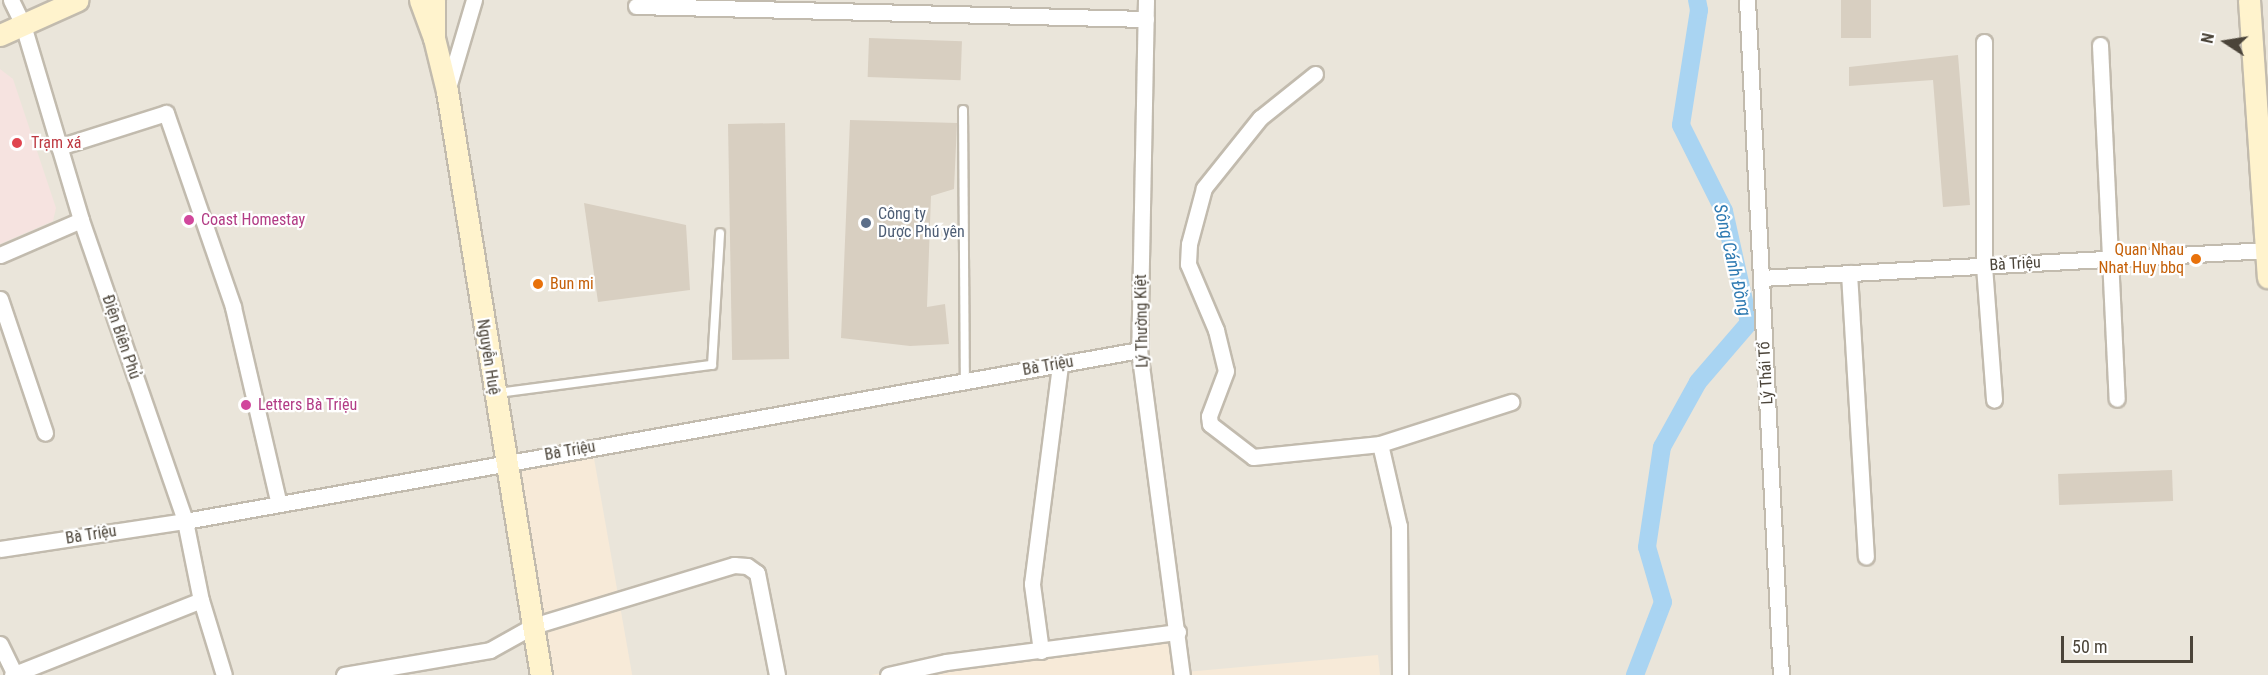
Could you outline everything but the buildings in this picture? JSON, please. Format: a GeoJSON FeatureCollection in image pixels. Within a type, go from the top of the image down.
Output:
{"type":"FeatureCollection","features":[{"type":"Feature","properties":{"kind":"main road"},"geometry":{"type":"LineString","coordinates":[[0,35],[78,0]]}},
{"type":"Feature","properties":{"kind":"main road"},"geometry":{"type":"LineString","coordinates":[[420,0],[434,39]]}},
{"type":"Feature","properties":{"kind":"main road"},"geometry":{"type":"LineString","coordinates":[[434,0],[434,39]]}},
{"type":"Feature","properties":{"kind":"main road"},"geometry":{"type":"LineString","coordinates":[[2249,0],[2268,277]]}},
{"type":"Feature","properties":{"kind":"main road","name":"Nguyễn Huệ"},"geometry":{"type":"LineString","coordinates":[[434,39],[447,91],[504,463],[541,675]]}},
{"type":"Feature","properties":{"kind":"street","name":"Điện Biên Phủ"},"geometry":{"type":"LineString","coordinates":[[11,0],[22,25],[81,220],[185,521],[201,600],[224,675]]}},
{"type":"Feature","properties":{"kind":"street"},"geometry":{"type":"LineString","coordinates":[[447,91],[474,0]]}},
{"type":"Feature","properties":{"kind":"street","name":"Lý Thường Kiệt"},"geometry":{"type":"LineString","coordinates":[[1146,0],[1139,350],[1182,675]]}},
{"type":"Feature","properties":{"kind":"street","name":"Lý Thái Tổ"},"geometry":{"type":"LineString","coordinates":[[1747,0],[1781,675]]}},
{"type":"Feature","properties":{"kind":"street"},"geometry":{"type":"LineString","coordinates":[[636,6],[840,6],[1146,19]]}},
{"type":"Feature","properties":{"kind":"street"},"geometry":{"type":"LineString","coordinates":[[1983,42],[1984,266],[1994,400]]}},
{"type":"Feature","properties":{"kind":"street"},"geometry":{"type":"LineString","coordinates":[[2100,45],[2117,399]]}},
{"type":"Feature","properties":{"kind":"street"},"geometry":{"type":"LineString","coordinates":[[1315,74],[1260,118],[1204,188],[1189,244],[1188,264],[1216,330],[1226,371],[1209,416],[1210,424],[1253,457],[1380,444],[1511,402]]}},
{"type":"Feature","properties":{"kind":"street"},"geometry":{"type":"LineString","coordinates":[[59,147],[166,113],[234,307],[279,504]]}},
{"type":"Feature","properties":{"kind":"street"},"geometry":{"type":"LineString","coordinates":[[0,255],[81,220]]}},
{"type":"Feature","properties":{"kind":"street","name":"Bà Triệu"},"geometry":{"type":"LineString","coordinates":[[1761,279],[2267,250]]}},
{"type":"Feature","properties":{"kind":"street"},"geometry":{"type":"LineString","coordinates":[[1849,273],[1866,556]]}},
{"type":"Feature","properties":{"kind":"street"},"geometry":{"type":"LineString","coordinates":[[0,299],[45,433]]}},
{"type":"Feature","properties":{"kind":"street","name":"Bà Triệu"},"geometry":{"type":"LineString","coordinates":[[0,549],[185,521],[1139,350]]}},
{"type":"Feature","properties":{"kind":"street"},"geometry":{"type":"LineString","coordinates":[[1041,651],[1032,584],[1060,364]]}},
{"type":"Feature","properties":{"kind":"street"},"geometry":{"type":"LineString","coordinates":[[1380,444],[1399,526],[1400,675]]}},
{"type":"Feature","properties":{"kind":"street"},"geometry":{"type":"LineString","coordinates":[[344,675],[490,650],[533,626],[719,568],[747,566],[757,573],[777,675]]}},
{"type":"Feature","properties":{"kind":"street"},"geometry":{"type":"LineString","coordinates":[[0,644],[14,675],[201,600]]}},
{"type":"Feature","properties":{"kind":"street"},"geometry":{"type":"LineString","coordinates":[[888,675],[946,662],[1178,632]]}},
{"type":"Feature","properties":{"kind":"lane"},"geometry":{"type":"LineString","coordinates":[[963,110],[965,381]]}},
{"type":"Feature","properties":{"kind":"lane"},"geometry":{"type":"LineString","coordinates":[[494,393],[712,365],[720,233]]}},
{"type":"Feature","properties":{"kind":"shaded area"},"geometry":{"type":"Polygon","coordinates":[[[0,0],[2268,0],[2268,675],[0,675],[0,0]]]}},
{"type":"Feature","properties":{"kind":"shaded area","name":"Trạm xá"},"geometry":{"type":"Polygon","coordinates":[[[0,69],[13,79],[56,208],[53,221],[0,244],[0,69]]]}},
{"type":"Feature","properties":{"kind":"shaded area"},"geometry":{"type":"Polygon","coordinates":[[[592,447],[632,675],[542,675],[504,462],[592,447]]]}},
{"type":"Feature","properties":{"kind":"shaded area"},"geometry":{"type":"Polygon","coordinates":[[[1165,624],[1174,673],[1378,655],[1380,675],[871,675],[1165,624]]]}},
{"type":"Feature","properties":{"kind":"waterway","name":"Sông Cánh Đồng"},"geometry":{"type":"LineString","coordinates":[[1635,675],[1663,602],[1647,547],[1662,447],[1698,382],[1749,323],[1724,211],[1681,125],[1699,10],[1697,0]]}},
{"type":"Feature","properties":{"kind":"place","name":"Trạm xá"},"geometry":{"type":"Point","coordinates":[17,143]}},
{"type":"Feature","properties":{"kind":"place","name":"Coast Homestay"},"geometry":{"type":"Point","coordinates":[189,220]}},
{"type":"Feature","properties":{"kind":"place","name":"Công ty Dược Phú yên"},"geometry":{"type":"Point","coordinates":[866,223]}},
{"type":"Feature","properties":{"kind":"place","name":"Quan Nhau Nhat Huy bbq"},"geometry":{"type":"Point","coordinates":[2196,259]}},
{"type":"Feature","properties":{"kind":"place","name":"Bun mi"},"geometry":{"type":"Point","coordinates":[538,284]}},
{"type":"Feature","properties":{"kind":"place","name":"Letters Bà Triệu"},"geometry":{"type":"Point","coordinates":[246,405]}}]}
